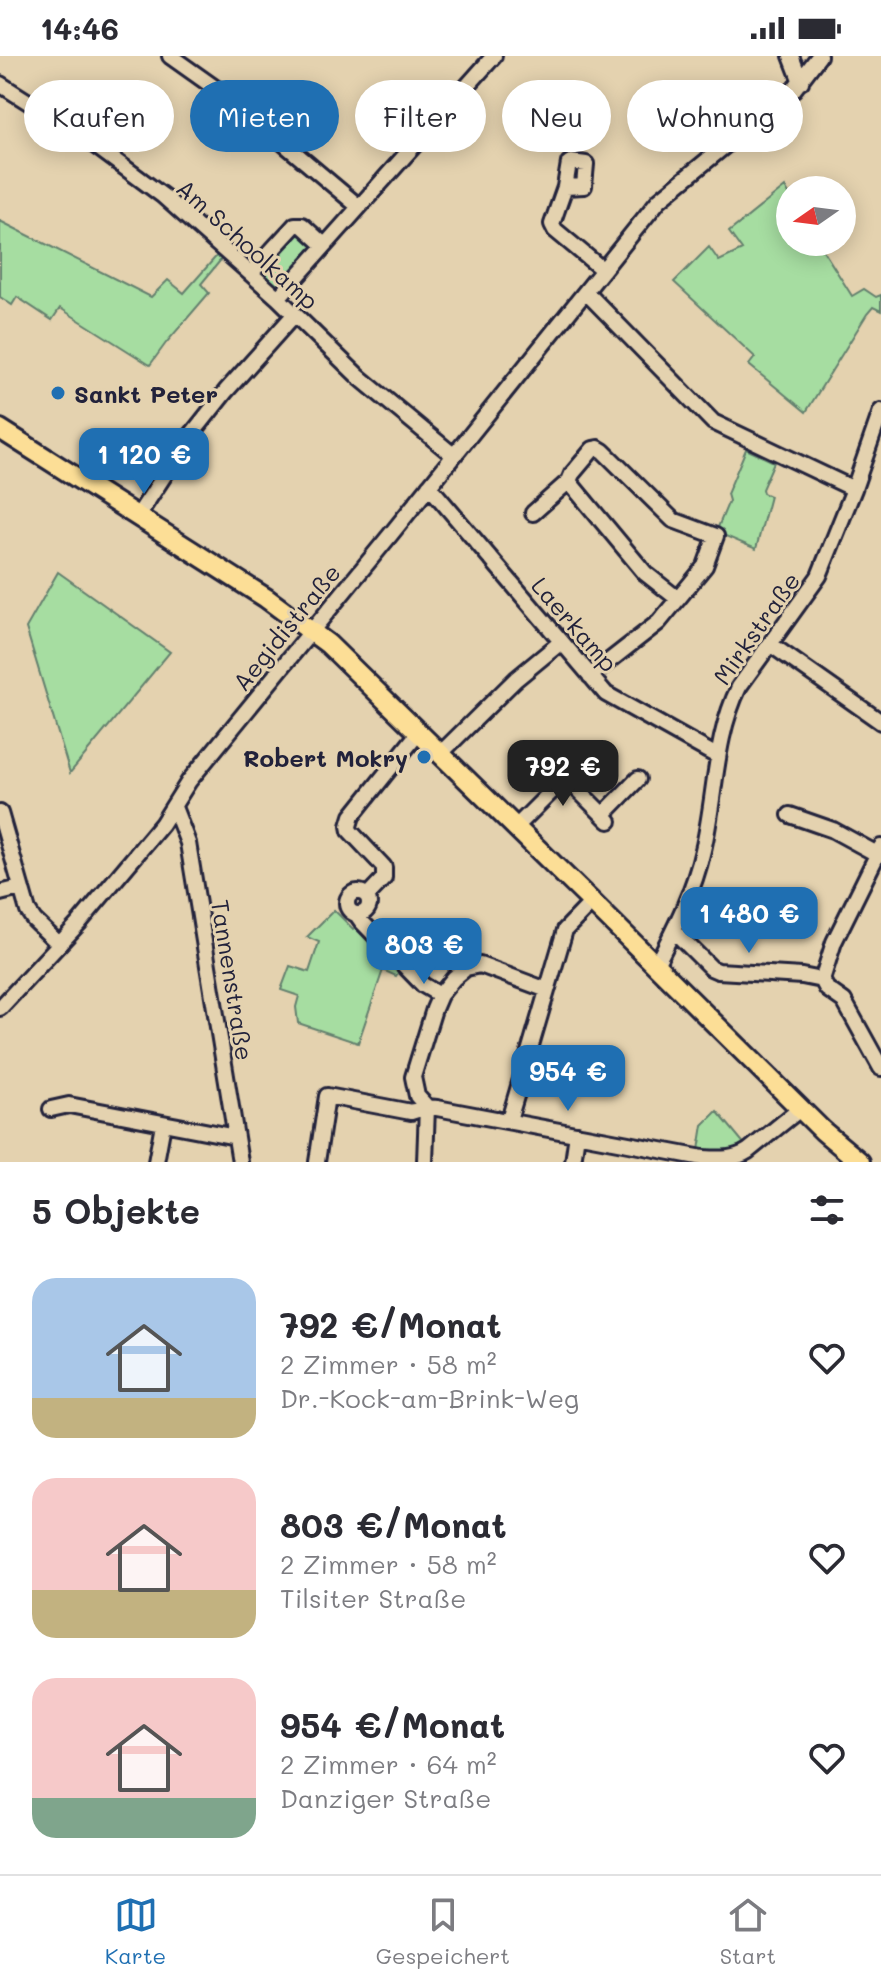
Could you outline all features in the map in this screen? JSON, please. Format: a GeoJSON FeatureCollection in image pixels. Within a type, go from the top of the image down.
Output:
{"type":"FeatureCollection","features":[{"type":"Feature","properties":{"kind":"main road"},"geometry":{"type":"LineString","coordinates":[[0,429],[266,598],[328,644],[800,1109],[860,1162]]}},
{"type":"Feature","properties":{"kind":"street"},"geometry":{"type":"LineString","coordinates":[[170,56],[232,100],[358,206]]}},
{"type":"Feature","properties":{"kind":"street"},"geometry":{"type":"LineString","coordinates":[[278,298],[494,56]]}},
{"type":"Feature","properties":{"kind":"street"},"geometry":{"type":"LineString","coordinates":[[791,56],[800,80]]}},
{"type":"Feature","properties":{"kind":"street","name":"Aegidistraße"},"geometry":{"type":"LineString","coordinates":[[802,80],[819,56]]}},
{"type":"Feature","properties":{"kind":"street","name":"Am Schoolkamp"},"geometry":{"type":"LineString","coordinates":[[0,84],[82,136],[163,196],[251,273],[359,377],[453,455]]}},
{"type":"Feature","properties":{"kind":"street","name":"Aegidistraße"},"geometry":{"type":"LineString","coordinates":[[0,1008],[153,835],[189,781],[659,200],[717,152]]}},
{"type":"Feature","properties":{"kind":"street"},"geometry":{"type":"LineString","coordinates":[[565,187],[553,227],[603,270]]}},
{"type":"Feature","properties":{"kind":"street"},"geometry":{"type":"LineString","coordinates":[[251,273],[295,225],[302,225],[324,245]]}},
{"type":"Feature","properties":{"kind":"street"},"geometry":{"type":"LineString","coordinates":[[586,292],[713,422],[854,489]]}},
{"type":"Feature","properties":{"kind":"street"},"geometry":{"type":"LineString","coordinates":[[137,517],[188,439],[294,315]]}},
{"type":"Feature","properties":{"kind":"street","name":"Mirkstraße"},"geometry":{"type":"LineString","coordinates":[[656,965],[674,931],[700,864],[717,756],[731,703],[739,687],[819,576],[881,411]]}},
{"type":"Feature","properties":{"kind":"street"},"geometry":{"type":"LineString","coordinates":[[533,513],[569,481],[590,451],[596,448],[601,449],[673,520],[716,536],[705,566],[659,622],[590,676]]}},
{"type":"Feature","properties":{"kind":"street"},"geometry":{"type":"LineString","coordinates":[[569,481],[645,573],[678,599]]}},
{"type":"Feature","properties":{"kind":"street","name":"Laerkamp"},"geometry":{"type":"LineString","coordinates":[[429,486],[606,694],[717,756]]}},
{"type":"Feature","properties":{"kind":"street"},"geometry":{"type":"LineString","coordinates":[[441,753],[516,679],[561,642]]}},
{"type":"Feature","properties":{"kind":"street"},"geometry":{"type":"LineString","coordinates":[[770,644],[881,722]]}},
{"type":"Feature","properties":{"kind":"street"},"geometry":{"type":"LineString","coordinates":[[419,732],[352,816],[349,826],[353,835],[384,867],[384,878],[367,896],[359,892],[350,895],[347,907],[423,985],[440,995]]}},
{"type":"Feature","properties":{"kind":"street"},"geometry":{"type":"LineString","coordinates":[[532,752],[558,782]]}},
{"type":"Feature","properties":{"kind":"street"},"geometry":{"type":"LineString","coordinates":[[558,782],[569,781],[606,818],[638,779]]}},
{"type":"Feature","properties":{"kind":"street"},"geometry":{"type":"LineString","coordinates":[[516,827],[558,782]]}},
{"type":"Feature","properties":{"kind":"street","name":"Tannenstraße"},"geometry":{"type":"LineString","coordinates":[[174,807],[188,843],[240,1162]]}},
{"type":"Feature","properties":{"kind":"street"},"geometry":{"type":"LineString","coordinates":[[0,813],[28,911],[59,944]]}},
{"type":"Feature","properties":{"kind":"street"},"geometry":{"type":"LineString","coordinates":[[790,815],[879,851],[834,942],[822,980],[827,989],[844,1001],[881,1068]]}},
{"type":"Feature","properties":{"kind":"street"},"geometry":{"type":"LineString","coordinates":[[0,893],[20,888]]}},
{"type":"Feature","properties":{"kind":"street"},"geometry":{"type":"LineString","coordinates":[[509,1120],[565,930],[592,902]]}},
{"type":"Feature","properties":{"kind":"street"},"geometry":{"type":"LineString","coordinates":[[674,931],[711,968],[718,971],[822,980]]}},
{"type":"Feature","properties":{"kind":"street"},"geometry":{"type":"LineString","coordinates":[[425,1162],[427,1107],[417,1096],[413,1077],[440,995],[459,972],[480,965],[547,990]]}},
{"type":"Feature","properties":{"kind":"street"},"geometry":{"type":"LineString","coordinates":[[317,1162],[327,1096],[411,1112],[427,1107],[509,1120],[703,1160],[741,1156],[800,1109]]}},
{"type":"Feature","properties":{"kind":"street"},"geometry":{"type":"LineString","coordinates":[[51,1109],[69,1105],[236,1137]]}},
{"type":"Feature","properties":{"kind":"street"},"geometry":{"type":"LineString","coordinates":[[156,1162],[163,1124]]}},
{"type":"Feature","properties":{"kind":"street"},"geometry":{"type":"LineString","coordinates":[[573,1162],[577,1134]]}},
{"type":"Feature","properties":{"kind":"green space"},"geometry":{"type":"Polygon","coordinates":[[[776,194],[776,256],[827,256],[852,296],[864,289],[876,297],[881,295],[881,311],[873,307],[867,314],[806,412],[749,365],[755,357],[674,282],[709,247],[719,261],[742,250],[729,232],[776,194]]]}},
{"type":"Feature","properties":{"kind":"green space"},"geometry":{"type":"Polygon","coordinates":[[[0,221],[151,297],[168,280],[184,293],[220,252],[224,256],[201,284],[209,293],[150,365],[60,308],[52,320],[17,297],[12,305],[0,297],[0,221]]]}},
{"type":"Feature","properties":{"kind":"green space"},"geometry":{"type":"Polygon","coordinates":[[[300,229],[316,247],[276,289],[260,275],[260,270],[300,229]]]}},
{"type":"Feature","properties":{"kind":"green space"},"geometry":{"type":"Polygon","coordinates":[[[746,449],[774,462],[762,489],[770,496],[756,549],[716,532],[729,501],[727,494],[746,449]]]}},
{"type":"Feature","properties":{"kind":"green space"},"geometry":{"type":"Polygon","coordinates":[[[58,572],[170,652],[70,773],[26,628],[58,572]]]}},
{"type":"Feature","properties":{"kind":"green space"},"geometry":{"type":"Polygon","coordinates":[[[334,910],[353,929],[359,924],[402,967],[396,976],[383,970],[358,1043],[298,1023],[296,1007],[299,996],[281,990],[290,966],[309,972],[319,942],[307,937],[334,910]]]}},
{"type":"Feature","properties":{"kind":"green space"},"geometry":{"type":"Polygon","coordinates":[[[717,1111],[746,1146],[723,1152],[699,1150],[703,1125],[717,1111]]]}},
{"type":"Feature","properties":{"kind":"place","name":"Sankt Peter"},"geometry":{"type":"Point","coordinates":[58,393]}},
{"type":"Feature","properties":{"kind":"place","name":"Robert Mokry"},"geometry":{"type":"Point","coordinates":[424,757]}}]}
